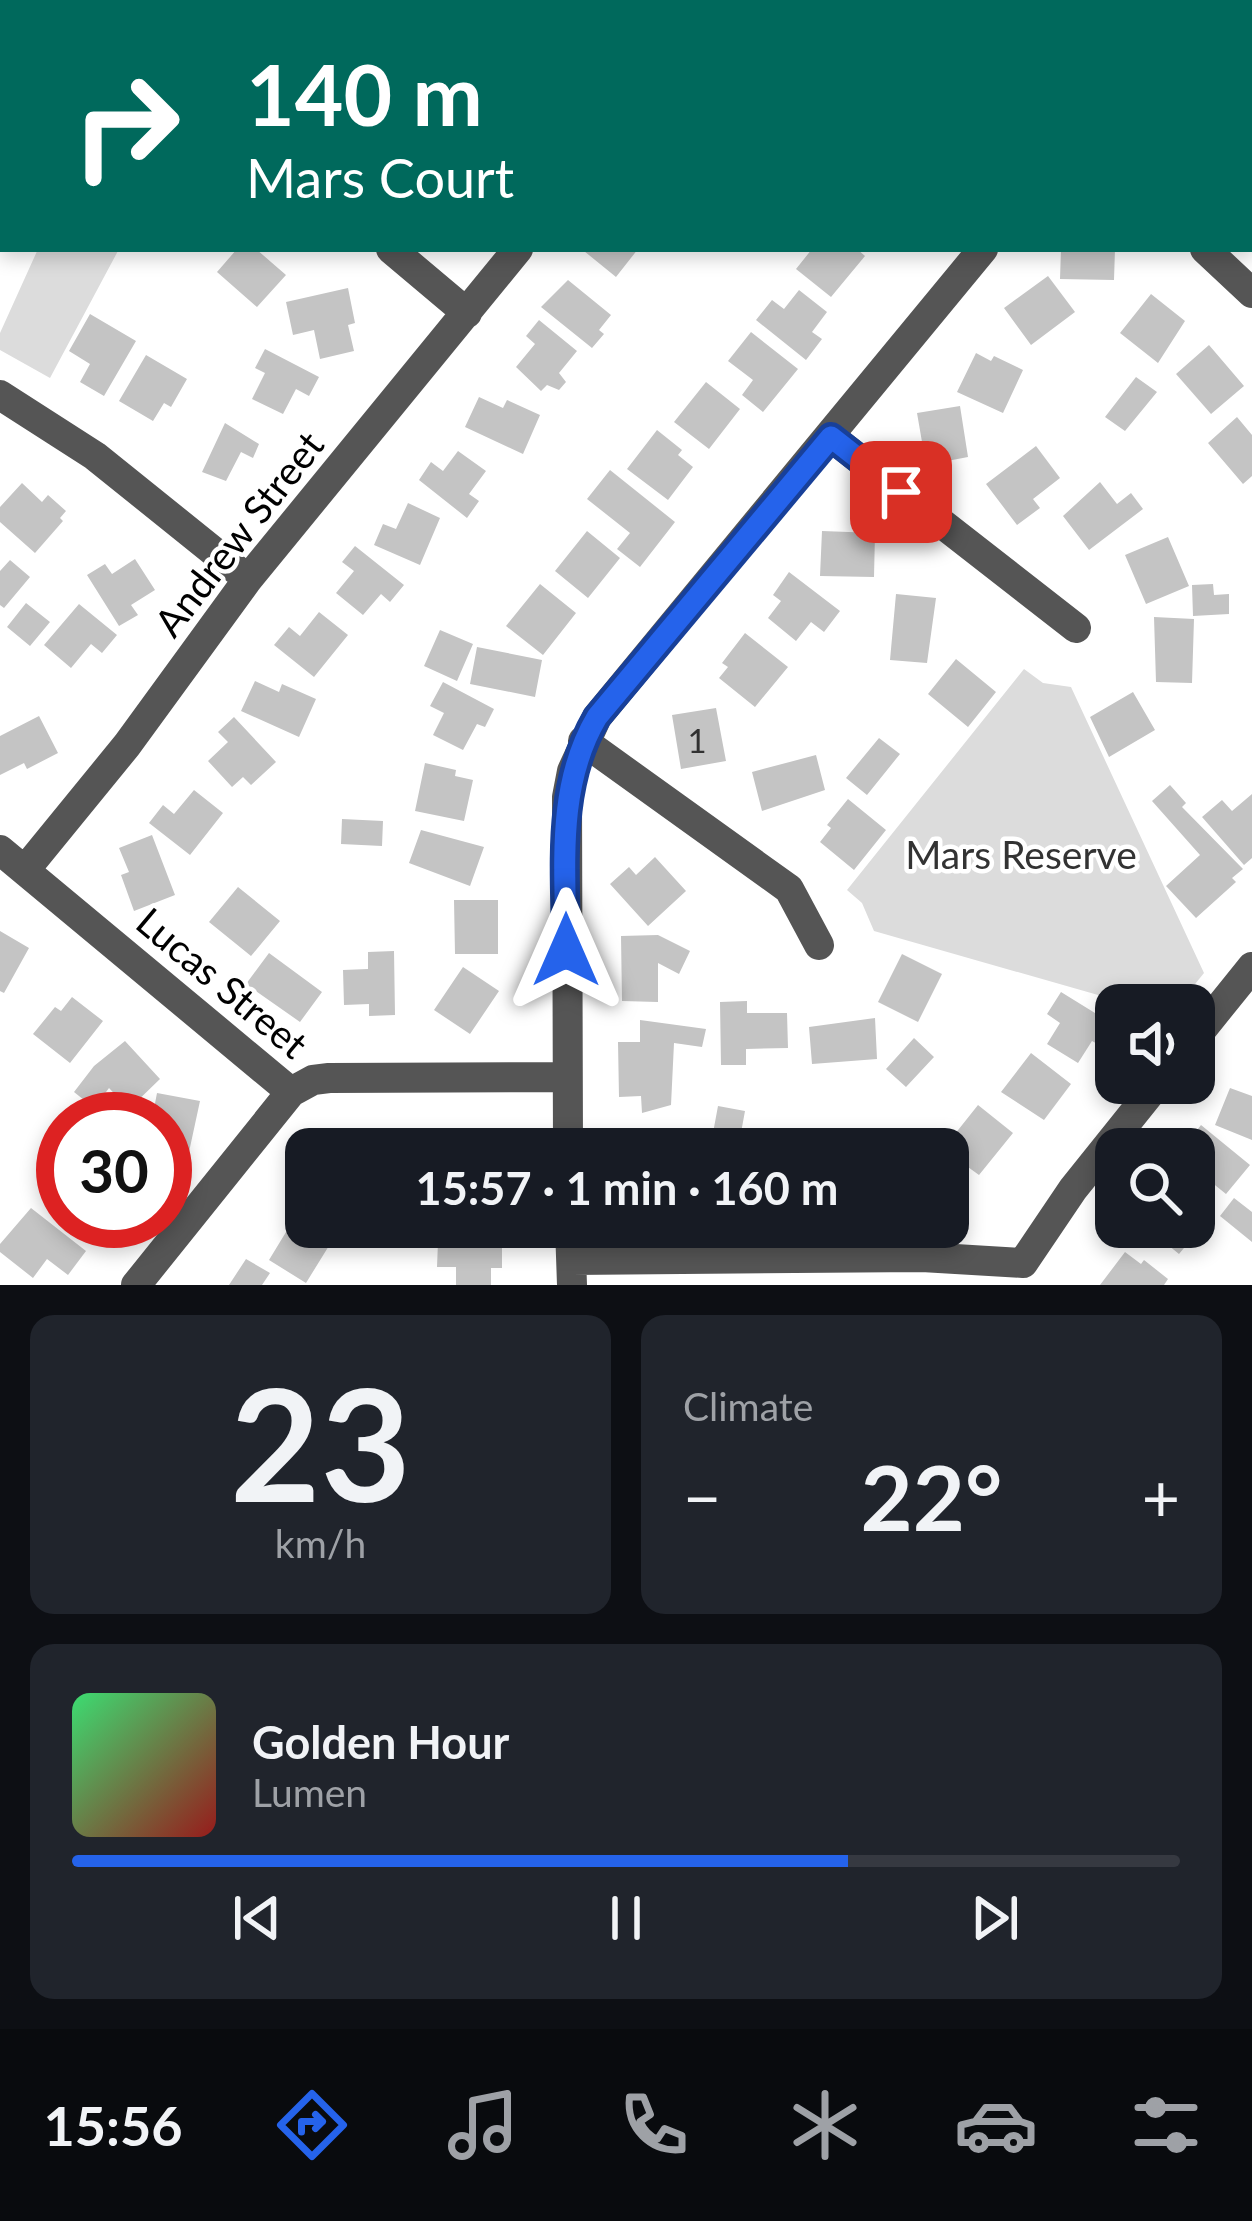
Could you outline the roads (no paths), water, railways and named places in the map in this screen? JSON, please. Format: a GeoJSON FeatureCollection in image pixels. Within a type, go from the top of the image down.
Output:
{"type":"FeatureCollection","features":[{"type":"Feature","properties":{"kind":"street"},"geometry":{"type":"LineString","coordinates":[[395,252],[467,313]]}},
{"type":"Feature","properties":{"kind":"street","name":"Andrew Street"},"geometry":{"type":"LineString","coordinates":[[25,870],[127,745],[248,579],[516,252]]}},
{"type":"Feature","properties":{"kind":"street"},"geometry":{"type":"LineString","coordinates":[[567,1128],[567,796],[583,741],[597,717],[981,252]]}},
{"type":"Feature","properties":{"kind":"street"},"geometry":{"type":"LineString","coordinates":[[1208,252],[1252,293]]}},
{"type":"Feature","properties":{"kind":"street"},"geometry":{"type":"LineString","coordinates":[[0,395],[95,456],[248,579]]}},
{"type":"Feature","properties":{"kind":"street"},"geometry":{"type":"LineString","coordinates":[[831,437],[1076,628]]}},
{"type":"Feature","properties":{"kind":"street"},"geometry":{"type":"LineString","coordinates":[[583,741],[789,889],[819,945]]}},
{"type":"Feature","properties":{"kind":"street","name":"Lucas Street"},"geometry":{"type":"LineString","coordinates":[[0,850],[291,1092],[313,1080],[329,1078],[565,1077]]}},
{"type":"Feature","properties":{"kind":"street"},"geometry":{"type":"LineString","coordinates":[[1215,1013],[1252,967]]}},
{"type":"Feature","properties":{"kind":"street"},"geometry":{"type":"LineString","coordinates":[[136,1285],[291,1092]]}},
{"type":"Feature","properties":{"kind":"street"},"geometry":{"type":"LineString","coordinates":[[572,1273],[922,1257],[1023,1263],[1073,1189],[1141,1104]]}},
{"type":"Feature","properties":{"kind":"park label","name":"Mars Reserve"},"geometry":{"type":"Point","coordinates":[1021,855]}}]}
